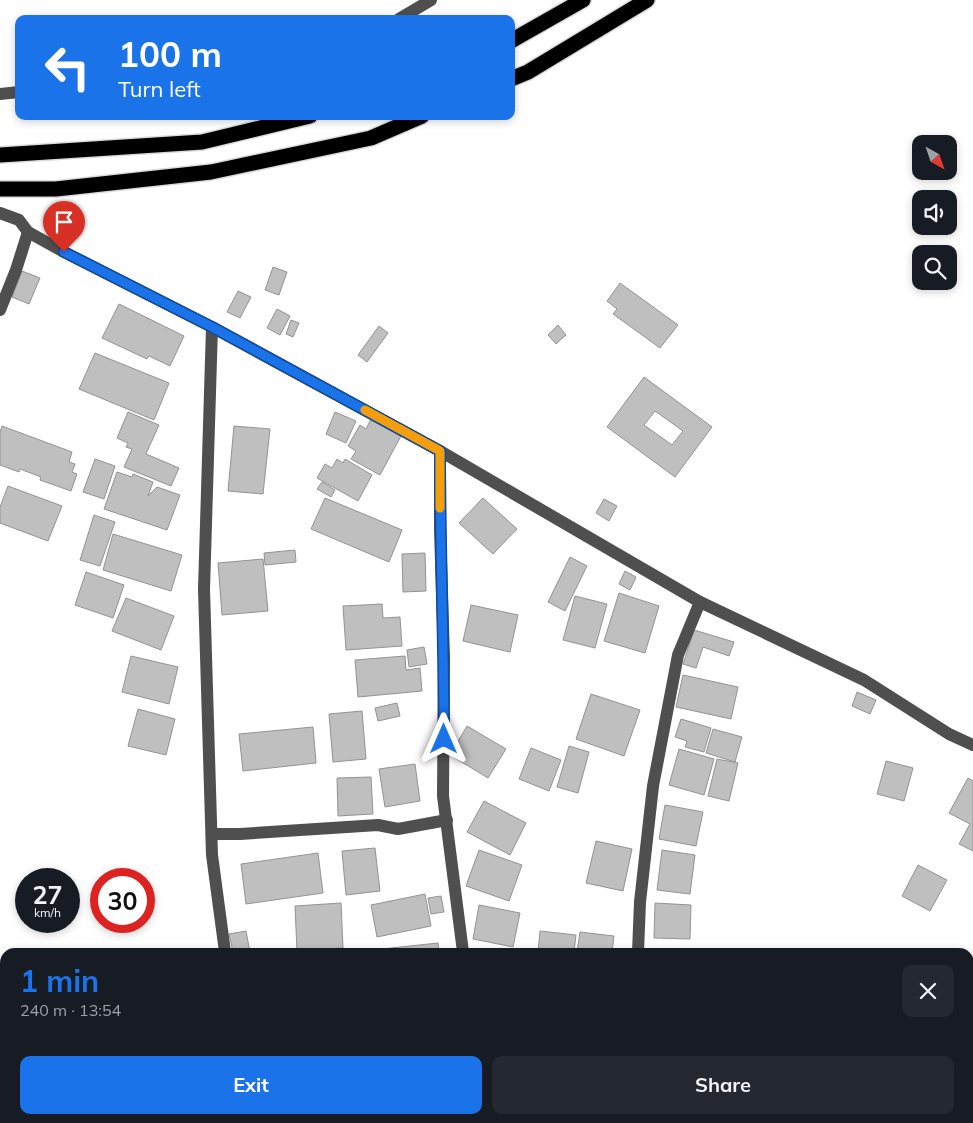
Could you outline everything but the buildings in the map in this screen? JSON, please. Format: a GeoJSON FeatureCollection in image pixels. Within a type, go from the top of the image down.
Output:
{"type":"FeatureCollection","features":[{"type":"Feature","properties":{"kind":"highway"},"geometry":{"type":"LineString","coordinates":[[515,39],[583,0]]}},
{"type":"Feature","properties":{"kind":"highway"},"geometry":{"type":"LineString","coordinates":[[515,77],[528,72],[647,0]]}},
{"type":"Feature","properties":{"kind":"highway"},"geometry":{"type":"LineString","coordinates":[[0,155],[202,142],[293,120]]}},
{"type":"Feature","properties":{"kind":"highway"},"geometry":{"type":"LineString","coordinates":[[0,189],[56,189],[211,172],[371,138],[413,120]]}},
{"type":"Feature","properties":{"kind":"street"},"geometry":{"type":"LineString","coordinates":[[406,15],[432,0]]}},
{"type":"Feature","properties":{"kind":"street"},"geometry":{"type":"LineString","coordinates":[[0,94],[15,92]]}},
{"type":"Feature","properties":{"kind":"street"},"geometry":{"type":"LineString","coordinates":[[0,213],[18,220],[28,232],[64,252],[212,327],[440,451],[700,602],[864,680],[949,734],[973,745]]}},
{"type":"Feature","properties":{"kind":"street"},"geometry":{"type":"LineString","coordinates":[[0,310],[16,270],[28,232]]}},
{"type":"Feature","properties":{"kind":"street"},"geometry":{"type":"LineString","coordinates":[[212,327],[204,589],[212,855],[224,948]]}},
{"type":"Feature","properties":{"kind":"street"},"geometry":{"type":"LineString","coordinates":[[440,451],[440,530],[444,658],[443,796],[462,948]]}},
{"type":"Feature","properties":{"kind":"street"},"geometry":{"type":"LineString","coordinates":[[638,948],[640,902],[653,786],[678,655],[700,602]]}},
{"type":"Feature","properties":{"kind":"street"},"geometry":{"type":"LineString","coordinates":[[212,834],[240,834],[378,825],[398,830],[446,820]]}},
{"type":"Feature","properties":{"kind":"slow traffic"},"geometry":{"type":"LineString","coordinates":[[365,410],[440,451],[440,508]]}},
{"type":"Feature","properties":{"kind":"route"},"geometry":{"type":"LineString","coordinates":[[64,252],[212,327],[440,451],[444,739]]}}]}
